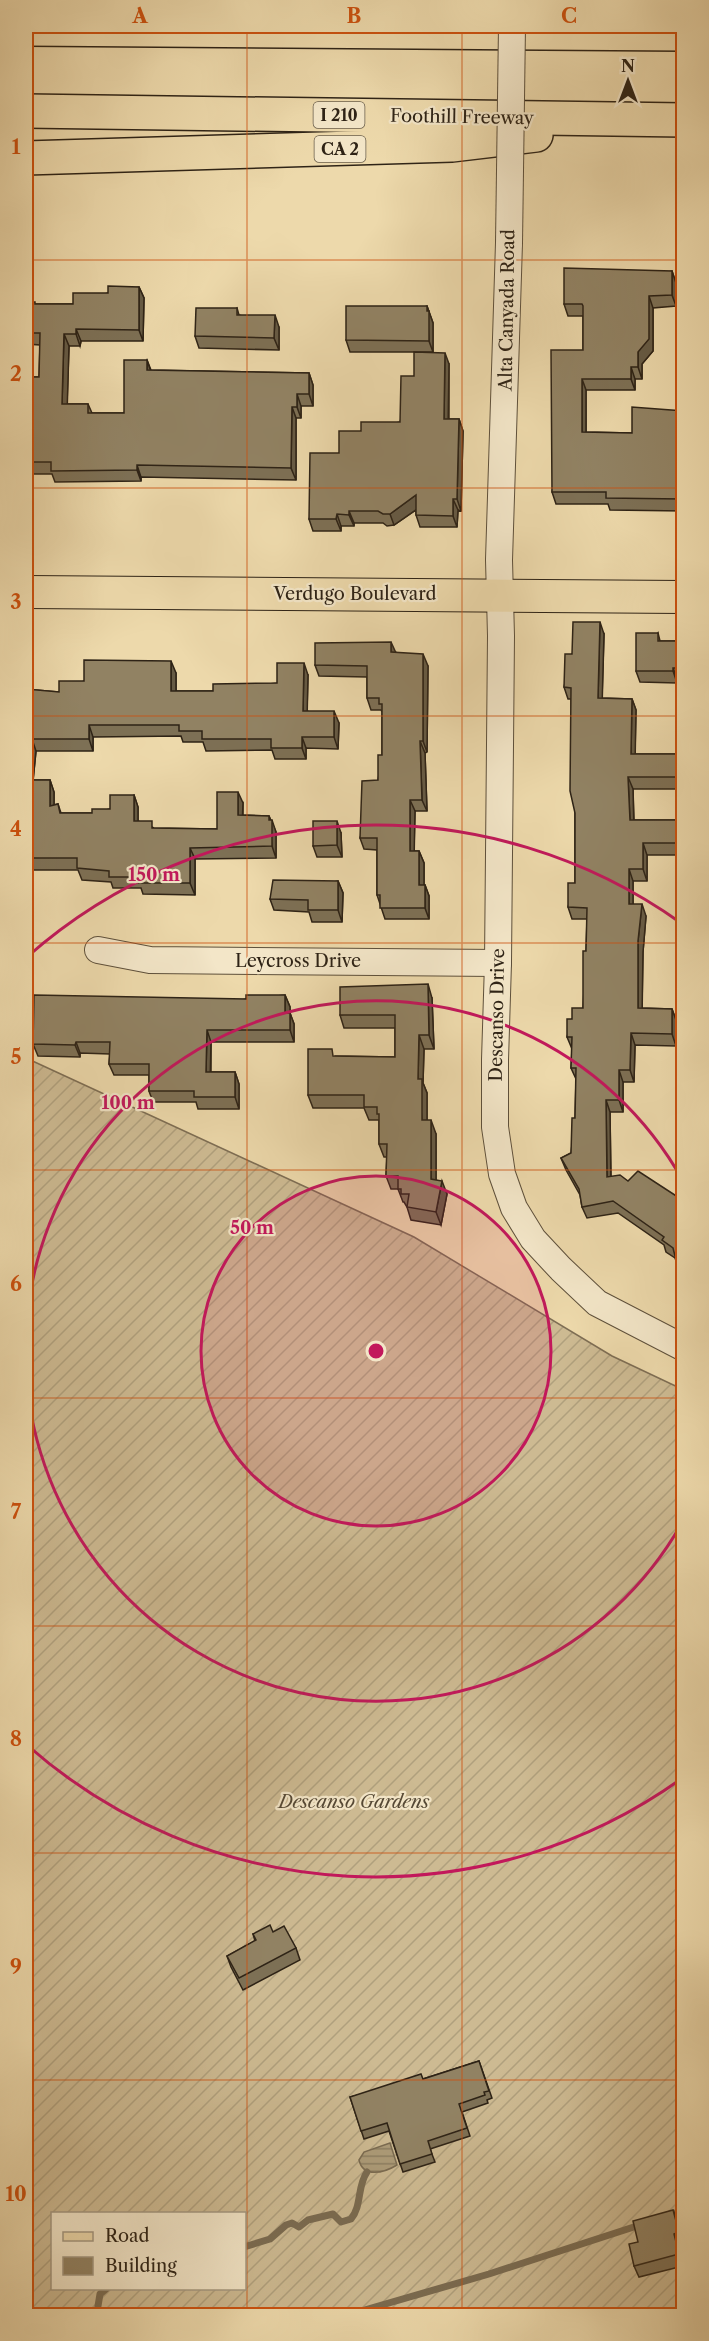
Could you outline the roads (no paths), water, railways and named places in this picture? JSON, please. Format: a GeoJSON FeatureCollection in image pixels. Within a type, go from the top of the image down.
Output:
{"type":"FeatureCollection","features":[{"type":"Feature","properties":{"kind":"highway"},"geometry":{"type":"LineString","coordinates":[[26,29],[684,34]]}},
{"type":"Feature","properties":{"kind":"highway","name":"Foothill Freeway"},"geometry":{"type":"LineString","coordinates":[[26,111],[668,120]]}},
{"type":"Feature","properties":{"kind":"highway","name":"CA 2"},"geometry":{"type":"LineString","coordinates":[[26,158],[452,145],[668,120]]}},
{"type":"Feature","properties":{"kind":"main road","name":"Verdugo Boulevard"},"geometry":{"type":"LineString","coordinates":[[26,592],[684,597]]}},
{"type":"Feature","properties":{"kind":"street","name":"Alta Canyada Road"},"geometry":{"type":"LineString","coordinates":[[500,595],[512,26]]}},
{"type":"Feature","properties":{"kind":"street","name":"Descanso Drive"},"geometry":{"type":"LineString","coordinates":[[500,595],[495,1127],[502,1174],[514,1208],[533,1239],[597,1303],[684,1348]]}},
{"type":"Feature","properties":{"kind":"street","name":"Leycross Drive"},"geometry":{"type":"LineString","coordinates":[[98,950],[150,960],[498,963]]}},
{"type":"Feature","properties":{"kind":"waterway"},"geometry":{"type":"LineString","coordinates":[[246,2246],[270,2239],[286,2225],[292,2223],[299,2227],[308,2220],[333,2214],[341,2222],[351,2219],[357,2208],[362,2183],[367,2172]]}},
{"type":"Feature","properties":{"kind":"waterway"},"geometry":{"type":"LineString","coordinates":[[667,2216],[684,2210]]}},
{"type":"Feature","properties":{"kind":"waterway"},"geometry":{"type":"LineString","coordinates":[[344,2316],[489,2274],[643,2224]]}},
{"type":"Feature","properties":{"kind":"waterway"},"geometry":{"type":"LineString","coordinates":[[98,2306],[100,2294],[105,2290]]}},
{"type":"Feature","properties":{"kind":"park label","name":"Descanso Gardens"},"geometry":{"type":"Point","coordinates":[354,1802]}}]}
